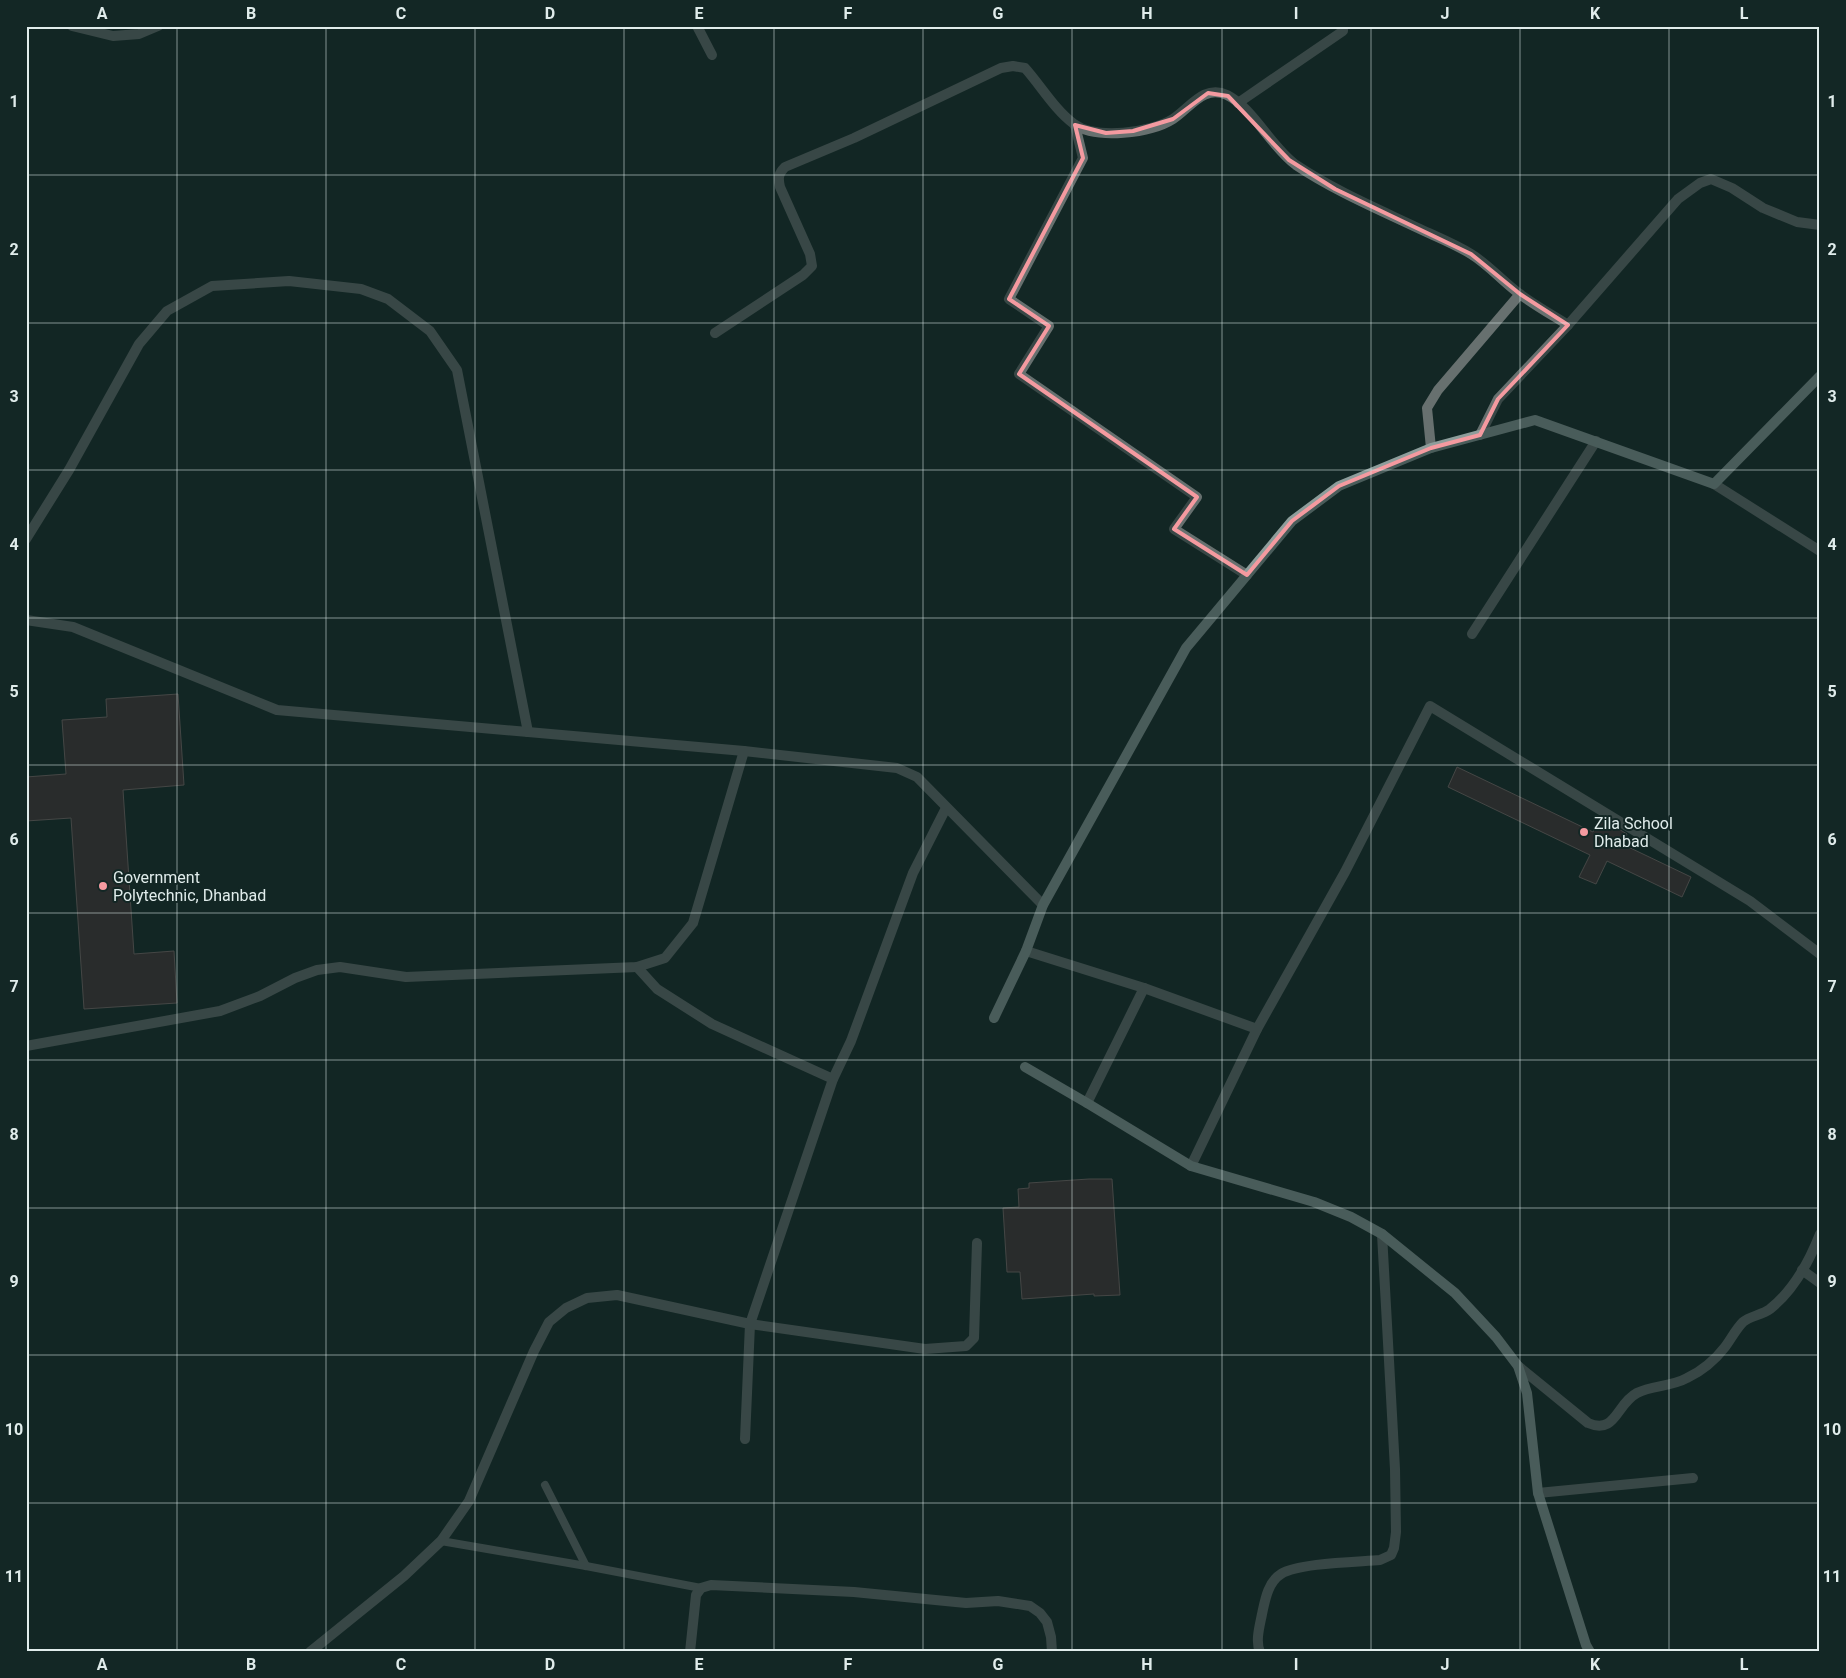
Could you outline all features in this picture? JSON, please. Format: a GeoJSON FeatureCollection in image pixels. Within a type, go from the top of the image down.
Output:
{"type":"FeatureCollection","features":[{"type":"Feature","properties":{"kind":"street"},"geometry":{"type":"LineString","coordinates":[[72,26],[114,36],[139,34],[158,26]]}},
{"type":"Feature","properties":{"kind":"street"},"geometry":{"type":"LineString","coordinates":[[697,26],[712,55]]}},
{"type":"Feature","properties":{"kind":"street"},"geometry":{"type":"LineString","coordinates":[[1238,103],[1343,31],[1343,26]]}},
{"type":"Feature","properties":{"kind":"street"},"geometry":{"type":"LineString","coordinates":[[715,333],[804,275],[812,266],[810,254],[780,188],[778,178],[780,172],[786,167],[854,138],[1001,68],[1013,66],[1025,68],[1058,109],[1075,125],[1106,134],[1133,132],[1158,126],[1173,119],[1189,104],[1208,93],[1218,92],[1228,96],[1238,103],[1289,160],[1335,189],[1472,254],[1520,294],[1568,325]]}},
{"type":"Feature","properties":{"kind":"street"},"geometry":{"type":"LineString","coordinates":[[1075,125],[1083,158],[1009,299],[1049,326],[1019,374],[1197,497],[1174,528],[1247,574]]}},
{"type":"Feature","properties":{"kind":"street"},"geometry":{"type":"LineString","coordinates":[[1480,435],[1498,399],[1568,325],[1678,200],[1700,183],[1711,179],[1732,188],[1763,208],[1797,222],[1820,225]]}},
{"type":"Feature","properties":{"kind":"street"},"geometry":{"type":"LineString","coordinates":[[26,539],[69,470],[139,344],[167,311],[212,286],[289,280],[361,289],[388,299],[430,331],[457,370],[528,732]]}},
{"type":"Feature","properties":{"kind":"street"},"geometry":{"type":"LineString","coordinates":[[1432,448],[1427,408],[1438,390],[1520,294]]}},
{"type":"Feature","properties":{"kind":"street"},"geometry":{"type":"LineString","coordinates":[[1714,484],[1820,376]]}},
{"type":"Feature","properties":{"kind":"street"},"geometry":{"type":"LineString","coordinates":[[994,1018],[1026,951],[1043,906],[1186,648],[1292,521],[1338,486],[1432,448],[1535,420],[1714,484],[1820,551]]}},
{"type":"Feature","properties":{"kind":"street"},"geometry":{"type":"LineString","coordinates":[[1472,634],[1596,441]]}},
{"type":"Feature","properties":{"kind":"street"},"geometry":{"type":"LineString","coordinates":[[26,620],[73,627],[277,710],[744,751],[897,768],[917,777],[1043,906]]}},
{"type":"Feature","properties":{"kind":"street"},"geometry":{"type":"LineString","coordinates":[[1191,1166],[1257,1029],[1345,872],[1430,706],[1750,901],[1820,954]]}},
{"type":"Feature","properties":{"kind":"street"},"geometry":{"type":"LineString","coordinates":[[26,1046],[220,1011],[260,996],[294,978],[325,969],[340,967],[406,977],[637,967],[665,958],[693,923],[744,751]]}},
{"type":"Feature","properties":{"kind":"street"},"geometry":{"type":"LineString","coordinates":[[745,1439],[750,1324],[833,1079],[851,1041],[913,873],[946,808]]}},
{"type":"Feature","properties":{"kind":"street"},"geometry":{"type":"LineString","coordinates":[[1026,951],[1144,988],[1257,1029]]}},
{"type":"Feature","properties":{"kind":"street"},"geometry":{"type":"LineString","coordinates":[[637,967],[657,990],[712,1024],[833,1079]]}},
{"type":"Feature","properties":{"kind":"street"},"geometry":{"type":"LineString","coordinates":[[1087,1103],[1144,988]]}},
{"type":"Feature","properties":{"kind":"street"},"geometry":{"type":"LineString","coordinates":[[1025,1067],[1191,1166],[1314,1202],[1351,1216],[1382,1234],[1455,1293],[1496,1337],[1518,1366],[1588,1423],[1596,1427],[1606,1426],[1612,1421],[1626,1402],[1635,1394],[1645,1389],[1667,1386],[1686,1379],[1706,1367],[1723,1349],[1744,1321],[1769,1310],[1788,1291],[1811,1258],[1820,1234]]}},
{"type":"Feature","properties":{"kind":"street"},"geometry":{"type":"LineString","coordinates":[[1260,1652],[1258,1638],[1267,1594],[1280,1574],[1295,1568],[1380,1560],[1391,1555],[1394,1548],[1396,1532],[1395,1469],[1382,1234]]}},
{"type":"Feature","properties":{"kind":"street"},"geometry":{"type":"LineString","coordinates":[[310,1652],[404,1576],[441,1541],[469,1501],[534,1351],[549,1322],[566,1308],[587,1298],[617,1295],[750,1324],[925,1349],[966,1346],[974,1338],[977,1244]]}},
{"type":"Feature","properties":{"kind":"street"},"geometry":{"type":"LineString","coordinates":[[1802,1270],[1820,1283]]}},
{"type":"Feature","properties":{"kind":"street"},"geometry":{"type":"LineString","coordinates":[[1518,1366],[1527,1393],[1538,1493],[1567,1590],[1590,1652]]}},
{"type":"Feature","properties":{"kind":"street"},"geometry":{"type":"LineString","coordinates":[[1538,1493],[1693,1478]]}},
{"type":"Feature","properties":{"kind":"street"},"geometry":{"type":"LineString","coordinates":[[690,1652],[696,1595],[702,1588],[711,1585],[854,1592],[966,1603],[998,1602],[1030,1606],[1040,1613],[1047,1622],[1052,1652]]}},
{"type":"Feature","properties":{"kind":"lane"},"geometry":{"type":"LineString","coordinates":[[545,1486],[586,1566]]}},
{"type":"Feature","properties":{"kind":"lane"},"geometry":{"type":"LineString","coordinates":[[441,1541],[702,1588]]}},
{"type":"Feature","properties":{"kind":"highlighted area"},"geometry":{"type":"Polygon","coordinates":[[[1208,93],[1228,96],[1289,160],[1335,189],[1471,254],[1520,294],[1568,325],[1498,399],[1480,435],[1431,448],[1339,486],[1292,521],[1247,575],[1174,529],[1197,497],[1019,374],[1049,326],[1009,299],[1083,158],[1075,125],[1106,133],[1133,131],[1173,119],[1208,93]]]}},
{"type":"Feature","properties":{"kind":"building","name":"Government Polytechnic, Dhanbad"},"geometry":{"type":"Polygon","coordinates":[[[178,694],[184,785],[123,790],[134,954],[174,951],[177,1003],[84,1009],[71,818],[26,821],[26,777],[66,774],[62,720],[107,717],[106,699],[178,694]]]}},
{"type":"Feature","properties":{"kind":"building","name":"Zila School Dhabad"},"geometry":{"type":"Polygon","coordinates":[[[1457,767],[1593,832],[1599,820],[1617,828],[1627,834],[1622,844],[1691,877],[1682,897],[1607,861],[1596,884],[1579,877],[1590,855],[1448,787],[1457,767]]]}},
{"type":"Feature","properties":{"kind":"building"},"geometry":{"type":"Polygon","coordinates":[[[1112,1179],[1120,1295],[1094,1296],[1094,1294],[1022,1299],[1020,1272],[1007,1272],[1003,1208],[1019,1207],[1018,1189],[1029,1188],[1029,1183],[1112,1179]]]}},
{"type":"Feature","properties":{"kind":"place","name":"Zila School Dhabad"},"geometry":{"type":"Point","coordinates":[1584,832]}},
{"type":"Feature","properties":{"kind":"place","name":"Government Polytechnic, Dhanbad"},"geometry":{"type":"Point","coordinates":[103,886]}}]}
